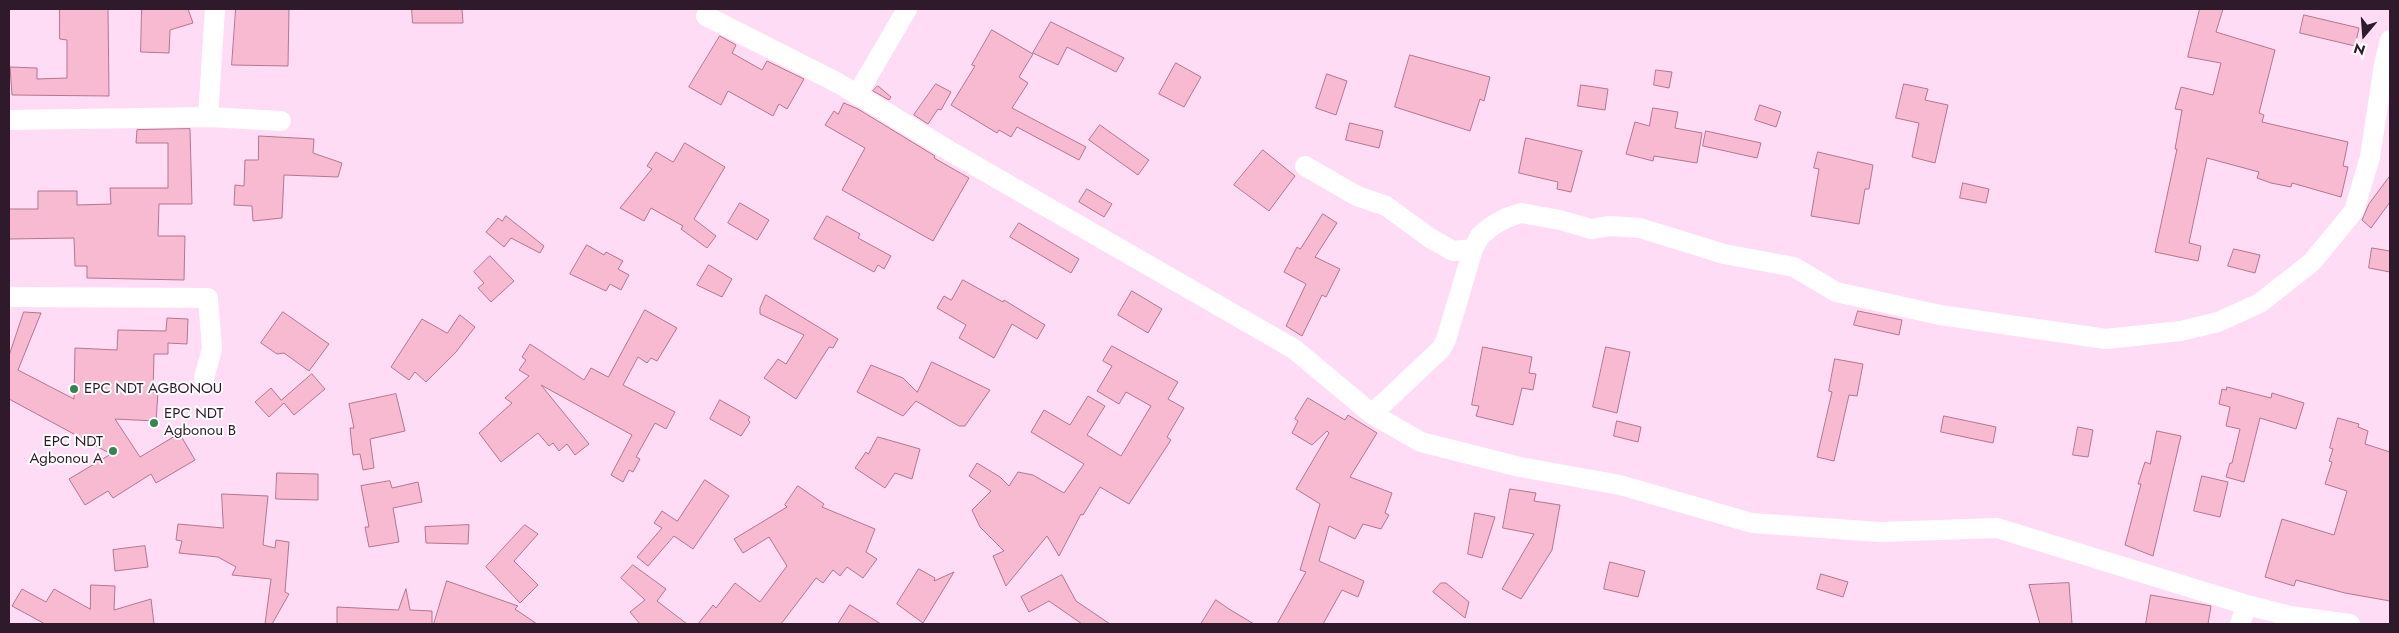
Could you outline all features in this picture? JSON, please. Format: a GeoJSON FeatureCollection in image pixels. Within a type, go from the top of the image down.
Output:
{"type":"FeatureCollection","features":[{"type":"Feature","properties":{"kind":"street"},"geometry":{"type":"LineString","coordinates":[[208,117],[215,9]]}},
{"type":"Feature","properties":{"kind":"street"},"geometry":{"type":"LineString","coordinates":[[857,95],[907,9]]}},
{"type":"Feature","properties":{"kind":"street"},"geometry":{"type":"LineString","coordinates":[[706,16],[857,95],[953,153],[1294,349],[1372,414],[1421,442],[1520,467],[1620,485],[1752,523],[1880,532],[1996,528],[2247,605],[2290,616],[2350,624]]}},
{"type":"Feature","properties":{"kind":"street"},"geometry":{"type":"LineString","coordinates":[[1372,414],[1441,349],[1446,340],[1472,249],[1480,236],[1506,218],[1520,214],[1560,220],[1591,229],[1610,226],[1640,228],[1724,254],[1794,267],[1836,292],[1940,315],[2106,339],[2190,328],[2218,322],[2260,303],[2312,262],[2354,211],[2370,158],[2390,40]]}},
{"type":"Feature","properties":{"kind":"street"},"geometry":{"type":"LineString","coordinates":[[9,120],[208,117],[281,121]]}},
{"type":"Feature","properties":{"kind":"street"},"geometry":{"type":"LineString","coordinates":[[1305,166],[1357,196],[1386,206],[1430,238],[1453,250],[1472,249]]}},
{"type":"Feature","properties":{"kind":"street"},"geometry":{"type":"LineString","coordinates":[[9,297],[208,298],[212,349],[204,378]]}},
{"type":"Feature","properties":{"kind":"street"},"geometry":{"type":"LineString","coordinates":[[2240,624],[2247,605]]}},
{"type":"Feature","properties":{"kind":"building"},"geometry":{"type":"Polygon","coordinates":[[[60,9],[108,9],[109,96],[12,95],[10,67],[37,68],[37,79],[67,78],[67,40],[60,39],[60,9]]]}},
{"type":"Feature","properties":{"kind":"building"},"geometry":{"type":"Polygon","coordinates":[[[142,9],[188,9],[193,23],[170,30],[169,53],[141,52],[142,9]]]}},
{"type":"Feature","properties":{"kind":"building"},"geometry":{"type":"Polygon","coordinates":[[[236,9],[289,9],[288,66],[232,65],[236,9]]]}},
{"type":"Feature","properties":{"kind":"building"},"geometry":{"type":"Polygon","coordinates":[[[412,9],[462,9],[463,23],[413,23],[412,9]]]}},
{"type":"Feature","properties":{"kind":"building"},"geometry":{"type":"Polygon","coordinates":[[[2200,9],[2223,9],[2216,32],[2275,50],[2259,113],[2264,115],[2262,122],[2348,142],[2343,166],[2348,167],[2341,197],[2292,183],[2291,187],[2271,183],[2257,178],[2259,172],[2207,158],[2189,243],[2201,246],[2198,261],[2155,252],[2177,149],[2175,149],[2182,110],[2175,109],[2181,87],[2213,95],[2221,63],[2188,57],[2200,9]]]}},
{"type":"Feature","properties":{"kind":"building"},"geometry":{"type":"Polygon","coordinates":[[[2304,15],[2359,28],[2355,46],[2300,33],[2304,15]]]}},
{"type":"Feature","properties":{"kind":"building"},"geometry":{"type":"Polygon","coordinates":[[[1051,22],[1124,58],[1116,72],[1067,47],[1058,65],[1033,53],[1051,22]]]}},
{"type":"Feature","properties":{"kind":"building"},"geometry":{"type":"Polygon","coordinates":[[[992,30],[1033,54],[1019,77],[1028,83],[1012,108],[1086,147],[1079,160],[1017,127],[1011,137],[999,130],[997,133],[951,105],[975,66],[972,65],[992,30]]]}},
{"type":"Feature","properties":{"kind":"building"},"geometry":{"type":"Polygon","coordinates":[[[720,36],[736,45],[732,53],[762,70],[767,61],[804,79],[787,109],[779,104],[773,116],[728,91],[721,105],[689,87],[720,36]]]}},
{"type":"Feature","properties":{"kind":"building"},"geometry":{"type":"Polygon","coordinates":[[[1410,55],[1490,77],[1484,101],[1480,99],[1470,131],[1395,107],[1410,55]]]}},
{"type":"Feature","properties":{"kind":"building"},"geometry":{"type":"Polygon","coordinates":[[[1176,63],[1201,77],[1184,107],[1159,94],[1176,63]]]}},
{"type":"Feature","properties":{"kind":"building"},"geometry":{"type":"Polygon","coordinates":[[[1656,70],[1672,72],[1669,88],[1654,85],[1656,70]]]}},
{"type":"Feature","properties":{"kind":"building"},"geometry":{"type":"Polygon","coordinates":[[[1327,74],[1347,81],[1336,115],[1316,108],[1327,74]]]}},
{"type":"Feature","properties":{"kind":"building"},"geometry":{"type":"Polygon","coordinates":[[[936,84],[951,92],[941,110],[938,109],[928,124],[914,115],[936,84]]]}},
{"type":"Feature","properties":{"kind":"building"},"geometry":{"type":"Polygon","coordinates":[[[1904,84],[1928,89],[1925,100],[1948,105],[1935,163],[1912,157],[1919,123],[1896,118],[1904,84]]]}},
{"type":"Feature","properties":{"kind":"building"},"geometry":{"type":"Polygon","coordinates":[[[1581,85],[1608,89],[1605,110],[1578,106],[1581,85]]]}},
{"type":"Feature","properties":{"kind":"building"},"geometry":{"type":"Polygon","coordinates":[[[878,86],[891,97],[889,100],[873,91],[878,86]]]}},
{"type":"Feature","properties":{"kind":"building"},"geometry":{"type":"Polygon","coordinates":[[[844,103],[858,109],[969,178],[933,241],[842,190],[865,148],[825,125],[834,111],[838,114],[844,103]]]}},
{"type":"Feature","properties":{"kind":"building"},"geometry":{"type":"Polygon","coordinates":[[[1760,105],[1781,112],[1776,127],[1755,120],[1760,105]]]}},
{"type":"Feature","properties":{"kind":"building"},"geometry":{"type":"Polygon","coordinates":[[[1653,108],[1678,112],[1675,128],[1702,133],[1697,163],[1654,156],[1653,161],[1626,154],[1635,122],[1649,126],[1653,108]]]}},
{"type":"Feature","properties":{"kind":"building"},"geometry":{"type":"Polygon","coordinates":[[[1350,123],[1383,131],[1379,148],[1346,140],[1350,123]]]}},
{"type":"Feature","properties":{"kind":"building"},"geometry":{"type":"Polygon","coordinates":[[[1100,125],[1149,160],[1138,175],[1089,140],[1100,125]]]}},
{"type":"Feature","properties":{"kind":"building"},"geometry":{"type":"Polygon","coordinates":[[[190,129],[192,204],[159,204],[158,236],[185,236],[184,280],[87,278],[87,266],[75,266],[74,238],[9,239],[9,209],[38,209],[38,191],[77,191],[77,205],[111,204],[110,188],[168,188],[168,143],[136,143],[137,130],[190,129]]]}},
{"type":"Feature","properties":{"kind":"building"},"geometry":{"type":"Polygon","coordinates":[[[1706,131],[1761,143],[1757,158],[1703,146],[1706,131]]]}},
{"type":"Feature","properties":{"kind":"building"},"geometry":{"type":"Polygon","coordinates":[[[259,136],[314,139],[313,153],[342,163],[338,177],[284,175],[282,218],[253,221],[252,206],[234,205],[235,185],[244,186],[245,160],[258,160],[259,136]]]}},
{"type":"Feature","properties":{"kind":"building"},"geometry":{"type":"Polygon","coordinates":[[[1526,138],[1582,151],[1571,192],[1557,189],[1558,182],[1519,173],[1526,138]]]}},
{"type":"Feature","properties":{"kind":"building"},"geometry":{"type":"Polygon","coordinates":[[[685,143],[725,167],[694,219],[716,236],[707,248],[681,229],[683,226],[651,208],[644,221],[620,208],[652,169],[647,166],[656,152],[673,162],[685,143]]]}},
{"type":"Feature","properties":{"kind":"building"},"geometry":{"type":"Polygon","coordinates":[[[1263,150],[1295,176],[1269,211],[1234,185],[1263,150]]]}},
{"type":"Feature","properties":{"kind":"building"},"geometry":{"type":"Polygon","coordinates":[[[1818,152],[1873,165],[1869,189],[1865,189],[1859,224],[1811,216],[1819,169],[1814,168],[1818,152]]]}},
{"type":"Feature","properties":{"kind":"building"},"geometry":{"type":"Polygon","coordinates":[[[2390,176],[2390,202],[2371,228],[2362,220],[2369,204],[2390,176]]]}},
{"type":"Feature","properties":{"kind":"building"},"geometry":{"type":"Polygon","coordinates":[[[1963,183],[1989,189],[1986,203],[1960,198],[1963,183]]]}},
{"type":"Feature","properties":{"kind":"building"},"geometry":{"type":"Polygon","coordinates":[[[1087,189],[1112,204],[1104,217],[1079,202],[1087,189]]]}},
{"type":"Feature","properties":{"kind":"building"},"geometry":{"type":"Polygon","coordinates":[[[740,203],[769,220],[757,240],[728,223],[740,203]]]}},
{"type":"Feature","properties":{"kind":"building"},"geometry":{"type":"Polygon","coordinates":[[[1323,214],[1337,223],[1315,257],[1340,269],[1326,297],[1322,295],[1302,336],[1286,326],[1306,284],[1284,272],[1297,247],[1300,249],[1323,214]]]}},
{"type":"Feature","properties":{"kind":"building"},"geometry":{"type":"Polygon","coordinates":[[[506,216],[544,246],[540,253],[511,238],[504,247],[486,232],[498,218],[502,221],[506,216]]]}},
{"type":"Feature","properties":{"kind":"building"},"geometry":{"type":"Polygon","coordinates":[[[827,216],[860,234],[858,238],[891,256],[884,269],[878,265],[874,272],[814,239],[827,216]]]}},
{"type":"Feature","properties":{"kind":"building"},"geometry":{"type":"Polygon","coordinates":[[[1019,223],[1079,259],[1071,273],[1010,237],[1019,223]]]}},
{"type":"Feature","properties":{"kind":"building"},"geometry":{"type":"Polygon","coordinates":[[[587,245],[604,255],[606,252],[623,261],[618,269],[629,275],[621,290],[610,284],[606,291],[570,274],[587,245]]]}},
{"type":"Feature","properties":{"kind":"building"},"geometry":{"type":"Polygon","coordinates":[[[2372,248],[2390,251],[2390,272],[2369,268],[2372,248]]]}},
{"type":"Feature","properties":{"kind":"building"},"geometry":{"type":"Polygon","coordinates":[[[2234,249],[2260,255],[2255,273],[2228,266],[2234,249]]]}},
{"type":"Feature","properties":{"kind":"building"},"geometry":{"type":"Polygon","coordinates":[[[490,256],[514,281],[491,302],[478,288],[484,283],[474,272],[490,256]]]}},
{"type":"Feature","properties":{"kind":"building"},"geometry":{"type":"Polygon","coordinates":[[[709,265],[732,279],[722,297],[697,285],[709,265]]]}},
{"type":"Feature","properties":{"kind":"building"},"geometry":{"type":"Polygon","coordinates":[[[963,280],[1003,302],[1004,300],[1045,325],[1037,339],[1012,324],[994,358],[959,338],[966,325],[937,308],[944,296],[951,300],[963,280]]]}},
{"type":"Feature","properties":{"kind":"building"},"geometry":{"type":"Polygon","coordinates":[[[1132,291],[1162,309],[1148,333],[1118,315],[1132,291]]]}},
{"type":"Feature","properties":{"kind":"building"},"geometry":{"type":"Polygon","coordinates":[[[766,295],[838,339],[833,348],[829,347],[796,399],[764,378],[778,359],[786,364],[804,335],[760,314],[760,308],[766,295]]]}},
{"type":"Feature","properties":{"kind":"building"},"geometry":{"type":"Polygon","coordinates":[[[645,310],[677,328],[657,361],[651,358],[647,363],[638,357],[623,385],[675,412],[666,429],[655,423],[636,457],[640,459],[633,472],[629,470],[623,482],[611,475],[632,435],[541,385],[589,444],[575,455],[567,444],[559,451],[553,443],[549,446],[538,433],[501,462],[479,433],[512,403],[505,398],[529,376],[519,370],[526,360],[522,357],[530,344],[584,380],[591,368],[608,377],[645,310]]]}},
{"type":"Feature","properties":{"kind":"building"},"geometry":{"type":"Polygon","coordinates":[[[1858,311],[1902,320],[1899,335],[1854,325],[1858,311]]]}},
{"type":"Feature","properties":{"kind":"building"},"geometry":{"type":"Polygon","coordinates":[[[24,312],[41,313],[18,370],[74,399],[75,348],[117,350],[118,330],[166,331],[167,318],[188,319],[187,344],[168,343],[168,354],[154,354],[153,392],[158,392],[156,421],[115,419],[140,457],[175,436],[181,436],[195,460],[156,483],[151,474],[113,498],[108,491],[85,505],[69,479],[111,454],[9,399],[9,356],[24,312]]]}},
{"type":"Feature","properties":{"kind":"building"},"geometry":{"type":"Polygon","coordinates":[[[283,312],[329,344],[309,371],[284,353],[277,354],[261,343],[283,312]]]}},
{"type":"Feature","properties":{"kind":"building"},"geometry":{"type":"Polygon","coordinates":[[[460,315],[475,327],[456,352],[426,382],[415,372],[409,380],[391,367],[422,319],[447,333],[460,315]]]}},
{"type":"Feature","properties":{"kind":"building"},"geometry":{"type":"Polygon","coordinates":[[[1112,346],[1178,382],[1168,399],[1184,408],[1167,437],[1171,440],[1129,504],[1100,487],[1083,515],[1081,514],[1059,556],[1047,536],[1006,586],[993,556],[1004,551],[980,527],[972,510],[991,491],[969,476],[977,463],[1000,477],[1009,486],[1018,472],[1033,475],[1064,493],[1084,464],[1031,432],[1044,410],[1070,425],[1088,396],[1105,406],[1087,435],[1121,456],[1151,406],[1126,392],[1119,404],[1097,391],[1112,366],[1103,361],[1112,346]]]}},
{"type":"Feature","properties":{"kind":"building"},"geometry":{"type":"Polygon","coordinates":[[[1483,347],[1532,357],[1529,373],[1536,374],[1533,390],[1522,388],[1513,425],[1476,416],[1479,406],[1472,405],[1483,347]]]}},
{"type":"Feature","properties":{"kind":"building"},"geometry":{"type":"Polygon","coordinates":[[[1606,347],[1630,352],[1617,413],[1593,407],[1606,347]]]}},
{"type":"Feature","properties":{"kind":"building"},"geometry":{"type":"Polygon","coordinates":[[[1835,359],[1863,364],[1857,396],[1849,395],[1834,461],[1817,457],[1832,392],[1829,391],[1835,359]]]}},
{"type":"Feature","properties":{"kind":"building"},"geometry":{"type":"Polygon","coordinates":[[[932,362],[990,390],[965,426],[959,426],[916,401],[903,416],[857,392],[871,365],[903,378],[917,392],[932,362]]]}},
{"type":"Feature","properties":{"kind":"building"},"geometry":{"type":"Polygon","coordinates":[[[312,374],[325,389],[294,415],[284,403],[269,417],[255,402],[271,388],[281,400],[312,374]]]}},
{"type":"Feature","properties":{"kind":"building"},"geometry":{"type":"Polygon","coordinates":[[[2227,387],[2271,398],[2272,393],[2304,403],[2296,429],[2260,418],[2244,482],[2226,477],[2230,463],[2232,463],[2240,429],[2226,426],[2230,407],[2219,404],[2222,389],[2226,390],[2227,387]]]}},
{"type":"Feature","properties":{"kind":"building"},"geometry":{"type":"Polygon","coordinates":[[[396,394],[405,431],[370,439],[374,468],[363,470],[360,454],[353,455],[350,428],[354,428],[349,404],[396,394]]]}},
{"type":"Feature","properties":{"kind":"building"},"geometry":{"type":"Polygon","coordinates":[[[1308,398],[1345,420],[1348,415],[1377,433],[1350,477],[1392,493],[1385,513],[1389,515],[1381,529],[1363,524],[1355,539],[1329,526],[1319,561],[1364,581],[1358,597],[1342,590],[1323,624],[1277,624],[1306,572],[1300,570],[1320,504],[1296,489],[1329,433],[1327,431],[1312,445],[1292,433],[1298,421],[1295,419],[1308,398]]]}},
{"type":"Feature","properties":{"kind":"building"},"geometry":{"type":"Polygon","coordinates":[[[720,400],[750,417],[748,420],[750,422],[741,436],[710,419],[720,400]]]}},
{"type":"Feature","properties":{"kind":"building"},"geometry":{"type":"Polygon","coordinates":[[[1944,416],[1996,427],[1993,443],[1941,432],[1944,416]]]}},
{"type":"Feature","properties":{"kind":"building"},"geometry":{"type":"Polygon","coordinates":[[[2338,418],[2359,424],[2358,427],[2368,431],[2365,444],[2390,452],[2390,601],[2345,593],[2296,580],[2294,586],[2265,577],[2282,519],[2334,535],[2347,491],[2325,484],[2332,462],[2329,461],[2333,449],[2330,448],[2338,418]]]}},
{"type":"Feature","properties":{"kind":"building"},"geometry":{"type":"Polygon","coordinates":[[[1617,421],[1641,427],[1638,442],[1614,436],[1617,421]]]}},
{"type":"Feature","properties":{"kind":"building"},"geometry":{"type":"Polygon","coordinates":[[[2078,427],[2093,430],[2088,457],[2073,455],[2078,427]]]}},
{"type":"Feature","properties":{"kind":"building"},"geometry":{"type":"Polygon","coordinates":[[[2157,431],[2181,436],[2153,556],[2125,545],[2141,484],[2138,484],[2145,462],[2150,464],[2157,431]]]}},
{"type":"Feature","properties":{"kind":"building"},"geometry":{"type":"Polygon","coordinates":[[[878,437],[920,449],[912,479],[895,473],[885,488],[855,468],[866,452],[868,454],[878,437]]]}},
{"type":"Feature","properties":{"kind":"building"},"geometry":{"type":"Polygon","coordinates":[[[277,473],[318,474],[318,500],[276,499],[277,473]]]}},
{"type":"Feature","properties":{"kind":"building"},"geometry":{"type":"Polygon","coordinates":[[[2202,476],[2228,482],[2220,517],[2194,511],[2202,476]]]}},
{"type":"Feature","properties":{"kind":"building"},"geometry":{"type":"Polygon","coordinates":[[[705,480],[729,496],[693,549],[674,536],[648,566],[637,557],[662,528],[654,523],[662,511],[677,521],[705,480]]]}},
{"type":"Feature","properties":{"kind":"building"},"geometry":{"type":"Polygon","coordinates":[[[390,481],[392,488],[418,482],[422,502],[393,508],[399,542],[369,547],[365,527],[369,527],[361,486],[390,481]]]}},
{"type":"Feature","properties":{"kind":"building"},"geometry":{"type":"Polygon","coordinates":[[[798,486],[824,504],[822,507],[875,529],[866,552],[877,559],[863,578],[847,567],[840,576],[833,570],[823,583],[816,578],[781,624],[698,624],[713,605],[716,608],[735,583],[760,602],[787,566],[769,537],[743,553],[734,539],[787,507],[785,505],[798,486]]]}},
{"type":"Feature","properties":{"kind":"building"},"geometry":{"type":"Polygon","coordinates":[[[1510,489],[1536,493],[1534,501],[1560,505],[1552,550],[1521,599],[1502,589],[1534,534],[1503,528],[1510,489]]]}},
{"type":"Feature","properties":{"kind":"building"},"geometry":{"type":"Polygon","coordinates":[[[222,494],[268,496],[263,545],[275,548],[276,540],[289,542],[285,592],[289,594],[272,624],[265,624],[271,579],[232,575],[236,567],[218,557],[179,553],[182,541],[176,540],[178,524],[223,528],[222,494]]]}},
{"type":"Feature","properties":{"kind":"building"},"geometry":{"type":"Polygon","coordinates":[[[1475,513],[1495,517],[1482,558],[1468,554],[1475,513]]]}},
{"type":"Feature","properties":{"kind":"building"},"geometry":{"type":"Polygon","coordinates":[[[469,525],[468,544],[426,543],[425,527],[469,525]]]}},
{"type":"Feature","properties":{"kind":"building"},"geometry":{"type":"Polygon","coordinates":[[[525,525],[538,534],[514,561],[538,585],[520,603],[486,567],[525,525]]]}},
{"type":"Feature","properties":{"kind":"building"},"geometry":{"type":"Polygon","coordinates":[[[145,546],[148,567],[115,571],[113,550],[145,546]]]}},
{"type":"Feature","properties":{"kind":"building"},"geometry":{"type":"Polygon","coordinates":[[[1610,562],[1645,571],[1638,597],[1604,589],[1610,562]]]}},
{"type":"Feature","properties":{"kind":"building"},"geometry":{"type":"Polygon","coordinates":[[[633,565],[666,589],[657,601],[687,624],[640,624],[630,612],[645,600],[621,578],[633,565]]]}},
{"type":"Feature","properties":{"kind":"building"},"geometry":{"type":"Polygon","coordinates":[[[919,569],[935,578],[934,581],[954,572],[923,623],[897,604],[919,569]]]}},
{"type":"Feature","properties":{"kind":"building"},"geometry":{"type":"Polygon","coordinates":[[[1821,574],[1848,582],[1843,597],[1817,589],[1821,574]]]}},
{"type":"Feature","properties":{"kind":"building"},"geometry":{"type":"Polygon","coordinates":[[[1062,575],[1076,601],[1110,624],[1082,624],[1049,601],[1029,612],[1021,597],[1062,575]]]}},
{"type":"Feature","properties":{"kind":"building"},"geometry":{"type":"Polygon","coordinates":[[[447,581],[518,606],[515,609],[537,624],[434,624],[447,581]]]}},
{"type":"Feature","properties":{"kind":"building"},"geometry":{"type":"Polygon","coordinates":[[[1441,583],[1446,583],[1469,602],[1465,618],[1433,592],[1441,583]]]}},
{"type":"Feature","properties":{"kind":"building"},"geometry":{"type":"Polygon","coordinates":[[[2069,583],[2072,624],[2040,624],[2029,585],[2069,583]]]}},
{"type":"Feature","properties":{"kind":"building"},"geometry":{"type":"Polygon","coordinates":[[[91,585],[115,586],[114,610],[151,599],[154,624],[45,624],[12,606],[22,589],[46,602],[54,589],[90,609],[91,585]]]}},
{"type":"Feature","properties":{"kind":"building"},"geometry":{"type":"Polygon","coordinates":[[[406,589],[410,610],[432,611],[432,624],[337,624],[337,607],[398,610],[406,589]]]}},
{"type":"Feature","properties":{"kind":"building"},"geometry":{"type":"Polygon","coordinates":[[[2151,595],[2211,606],[2208,624],[2146,624],[2151,595]]]}},
{"type":"Feature","properties":{"kind":"building"},"geometry":{"type":"Polygon","coordinates":[[[1216,600],[1229,609],[1254,624],[1201,624],[1216,600]]]}},
{"type":"Feature","properties":{"kind":"building"},"geometry":{"type":"Polygon","coordinates":[[[850,605],[881,624],[838,624],[850,605]]]}},
{"type":"Feature","properties":{"kind":"place","name":"EPC NDT AGBONOU"},"geometry":{"type":"Point","coordinates":[74,389]}},
{"type":"Feature","properties":{"kind":"place","name":"EPC NDT Agbonou B"},"geometry":{"type":"Point","coordinates":[154,423]}},
{"type":"Feature","properties":{"kind":"place","name":"EPC NDT Agbonou A"},"geometry":{"type":"Point","coordinates":[113,451]}}]}
